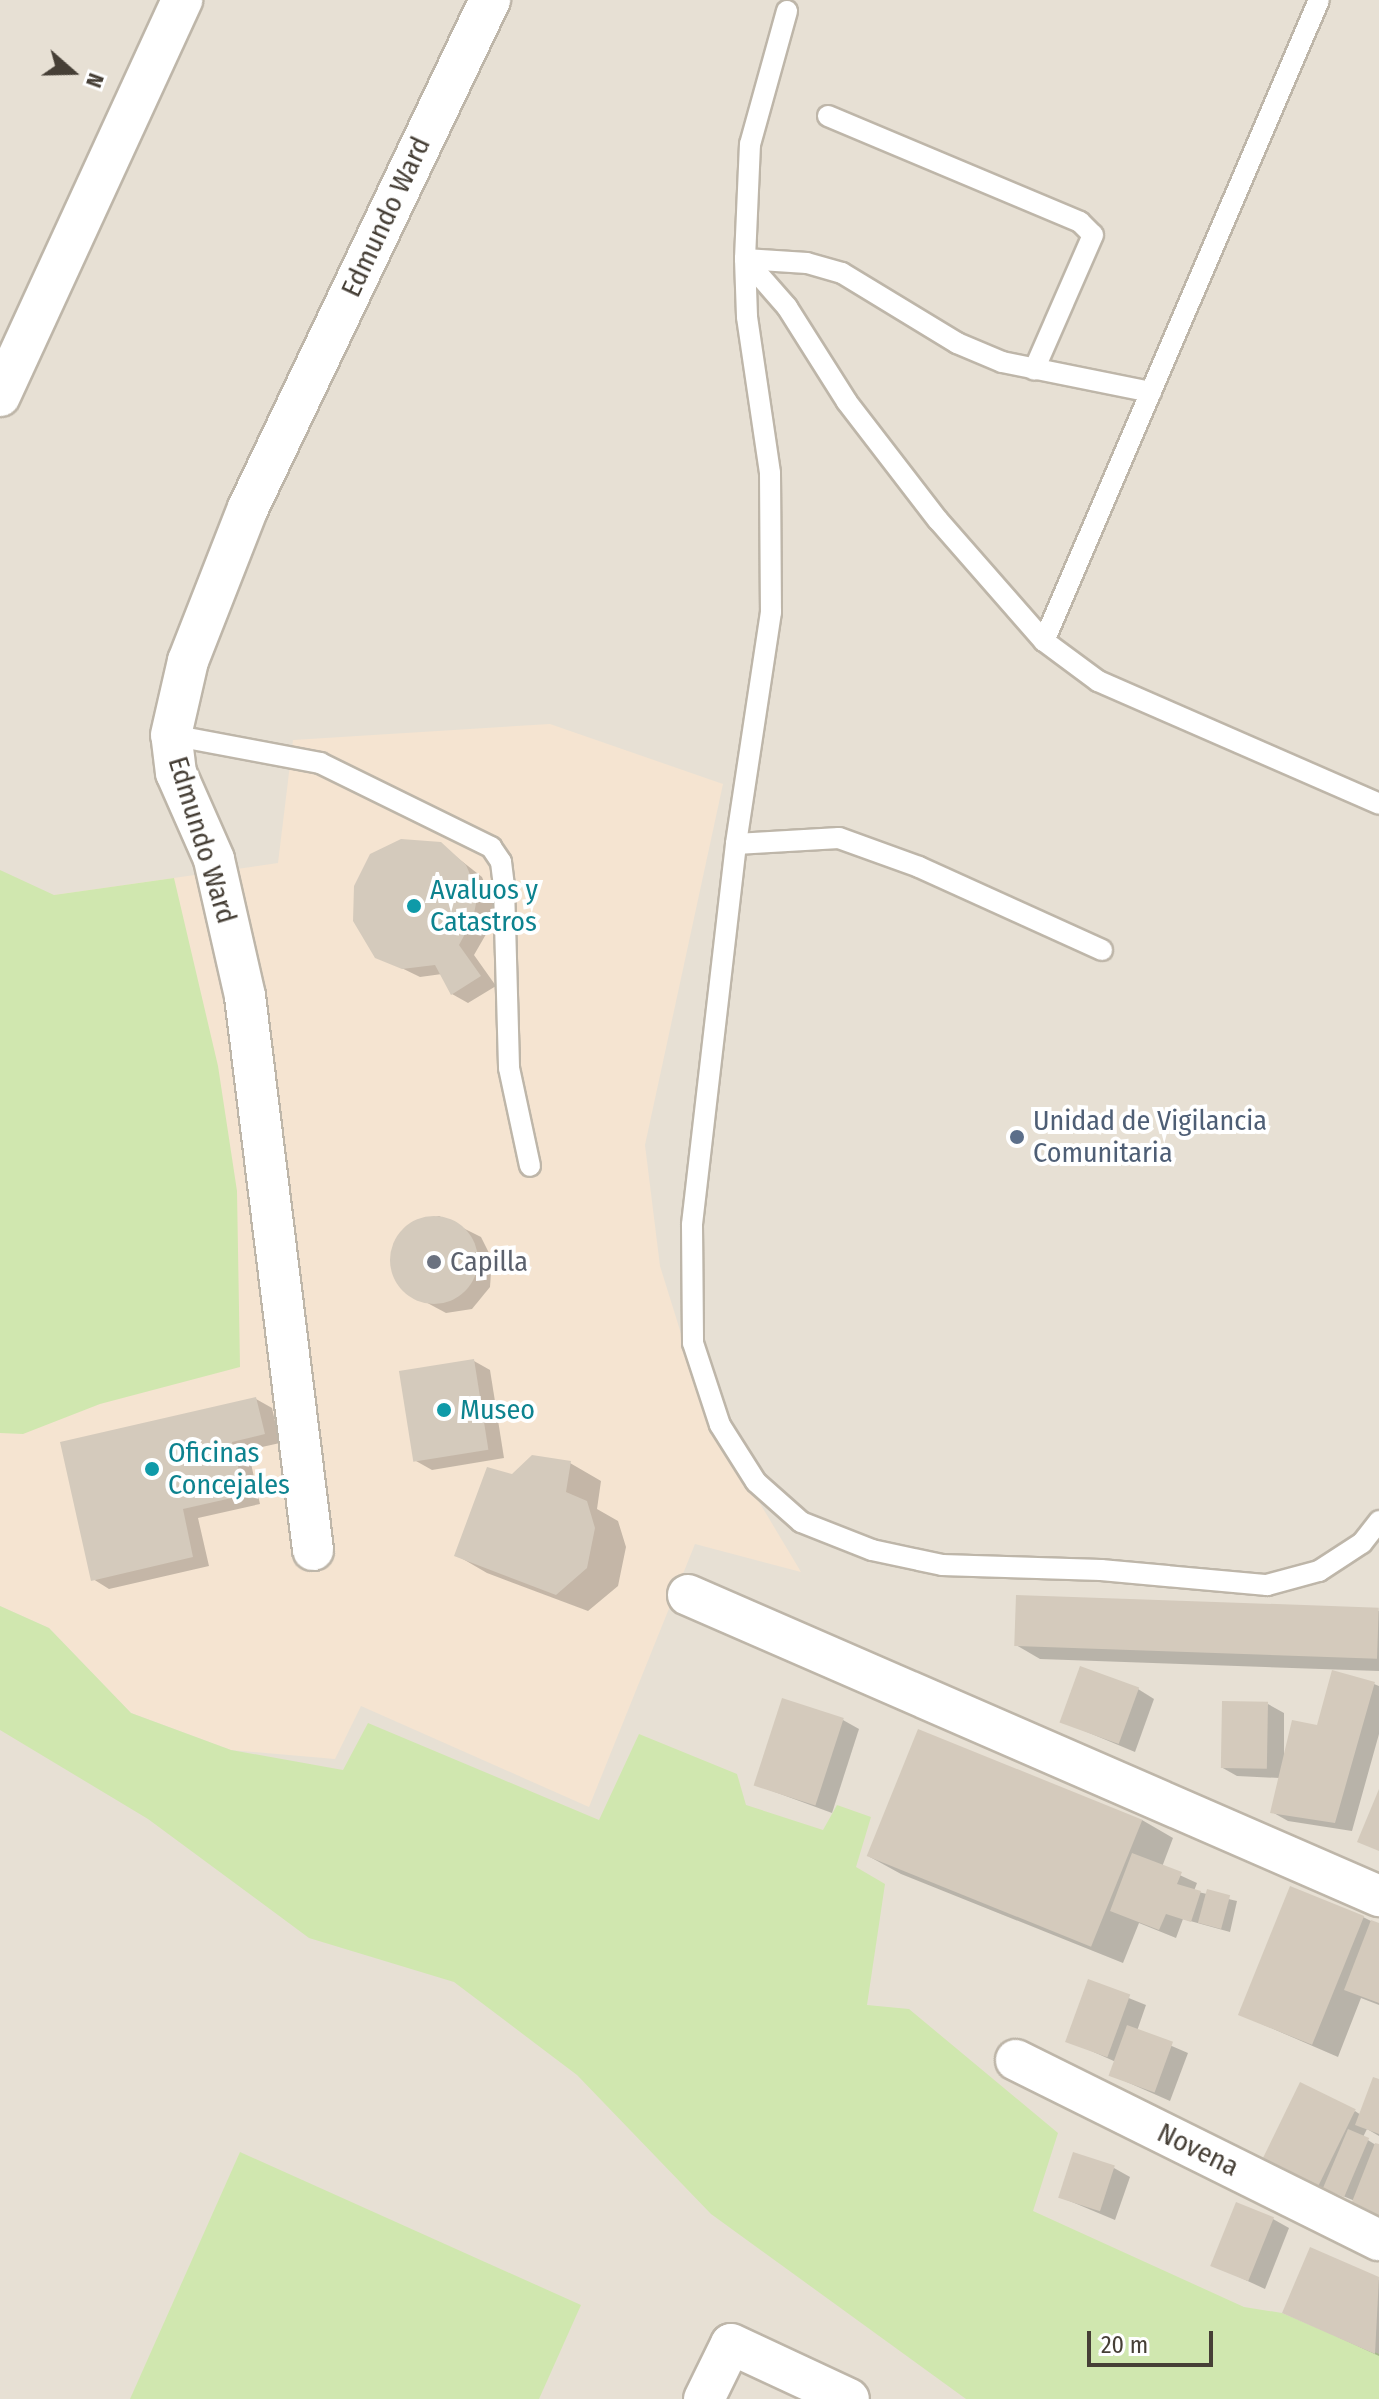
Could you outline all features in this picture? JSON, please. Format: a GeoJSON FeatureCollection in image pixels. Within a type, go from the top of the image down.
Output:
{"type":"FeatureCollection","features":[{"type":"Feature","properties":{"kind":"street"},"geometry":{"type":"LineString","coordinates":[[0,396],[182,0]]}},
{"type":"Feature","properties":{"kind":"street","name":"Edmundo Ward"},"geometry":{"type":"LineString","coordinates":[[313,1550],[245,996],[214,859],[176,773],[171,735],[188,661],[248,508],[490,0]]}},
{"type":"Feature","properties":{"kind":"street"},"geometry":{"type":"LineString","coordinates":[[688,1595],[1379,1896]]}},
{"type":"Feature","properties":{"kind":"street","name":"Novena"},"geometry":{"type":"LineString","coordinates":[[1016,2060],[1379,2240]]}},
{"type":"Feature","properties":{"kind":"street"},"geometry":{"type":"LineString","coordinates":[[704,2399],[731,2344],[849,2399]]}},
{"type":"Feature","properties":{"kind":"lane"},"geometry":{"type":"LineString","coordinates":[[1044,641],[1319,0]]}},
{"type":"Feature","properties":{"kind":"lane"},"geometry":{"type":"LineString","coordinates":[[787,11],[750,144],[745,259],[747,317],[770,473],[774,544],[771,612],[736,844],[692,1225],[693,1343],[720,1425],[756,1482],[801,1522],[872,1550],[942,1565],[1101,1570],[1267,1585],[1319,1571],[1362,1543],[1379,1521]]}},
{"type":"Feature","properties":{"kind":"lane"},"geometry":{"type":"LineString","coordinates":[[828,116],[1080,222],[1093,235],[1034,370]]}},
{"type":"Feature","properties":{"kind":"lane"},"geometry":{"type":"LineString","coordinates":[[745,259],[807,263],[842,273],[957,343],[1034,370],[1151,392]]}},
{"type":"Feature","properties":{"kind":"lane"},"geometry":{"type":"LineString","coordinates":[[745,259],[787,307],[847,402],[938,520],[1044,641],[1098,681],[1379,804]]}},
{"type":"Feature","properties":{"kind":"lane"},"geometry":{"type":"LineString","coordinates":[[171,735],[320,763],[491,847],[501,862],[504,887],[509,1068],[530,1166]]}},
{"type":"Feature","properties":{"kind":"lane"},"geometry":{"type":"LineString","coordinates":[[736,844],[839,838],[919,867],[1102,950]]}},
{"type":"Feature","properties":{"kind":"shaded area"},"geometry":{"type":"Polygon","coordinates":[[[0,0],[1379,0],[1379,2399],[0,2399],[0,0]]]}},
{"type":"Feature","properties":{"kind":"shaded area"},"geometry":{"type":"Polygon","coordinates":[[[550,724],[723,784],[645,1145],[660,1266],[698,1388],[740,1470],[801,1572],[695,1544],[589,1807],[361,1706],[335,1759],[231,1750],[131,1713],[49,1628],[0,1606],[0,1387],[54,895],[278,863],[293,740],[550,724]]]}},
{"type":"Feature","properties":{"kind":"green space"},"geometry":{"type":"Polygon","coordinates":[[[0,870],[54,895],[174,878],[218,1066],[237,1191],[240,1367],[100,1404],[23,1434],[0,1433],[0,870]]]}},
{"type":"Feature","properties":{"kind":"green space"},"geometry":{"type":"Polygon","coordinates":[[[0,1606],[49,1628],[131,1713],[231,1750],[343,1770],[368,1723],[599,1820],[639,1734],[737,1774],[746,1805],[823,1830],[837,1805],[871,1817],[856,1867],[885,1884],[867,2005],[909,2009],[1058,2133],[1033,2211],[1244,2307],[1282,2313],[1379,2354],[1379,2399],[966,2399],[711,2214],[577,2075],[454,1982],[309,1938],[148,1819],[0,1730],[0,1606]]]}},
{"type":"Feature","properties":{"kind":"green space"},"geometry":{"type":"Polygon","coordinates":[[[240,2152],[581,2305],[539,2399],[130,2399],[240,2152]]]}},
{"type":"Feature","properties":{"kind":"building","name":"Avaluos y Catastros"},"geometry":{"type":"Polygon","coordinates":[[[401,839],[441,842],[466,865],[478,893],[473,919],[459,945],[481,976],[451,995],[435,965],[402,969],[375,958],[353,921],[354,886],[370,854],[401,839]]]}},
{"type":"Feature","properties":{"kind":"building","name":"Capilla"},"geometry":{"type":"Polygon","coordinates":[[[434,1216],[451,1220],[465,1229],[474,1243],[478,1260],[474,1277],[465,1291],[451,1300],[434,1304],[417,1300],[403,1291],[394,1277],[390,1260],[394,1243],[403,1229],[417,1220],[434,1216]]]}},
{"type":"Feature","properties":{"kind":"building","name":"Museo"},"geometry":{"type":"Polygon","coordinates":[[[474,1359],[488,1450],[413,1462],[399,1371],[474,1359]]]}},
{"type":"Feature","properties":{"kind":"building","name":"Oficinas Concejales"},"geometry":{"type":"Polygon","coordinates":[[[256,1397],[265,1434],[232,1442],[245,1495],[183,1509],[193,1557],[91,1581],[60,1442],[256,1397]]]}},
{"type":"Feature","properties":{"kind":"building"},"geometry":{"type":"Polygon","coordinates":[[[532,1455],[571,1461],[566,1492],[587,1501],[595,1528],[587,1568],[556,1595],[454,1556],[487,1467],[512,1474],[532,1455]]]}},
{"type":"Feature","properties":{"kind":"building"},"geometry":{"type":"Polygon","coordinates":[[[1016,1595],[1379,1608],[1377,1659],[1014,1646],[1016,1595]]]}},
{"type":"Feature","properties":{"kind":"building"},"geometry":{"type":"Polygon","coordinates":[[[1080,1666],[1139,1688],[1119,1744],[1059,1722],[1080,1666]]]}},
{"type":"Feature","properties":{"kind":"building"},"geometry":{"type":"Polygon","coordinates":[[[1332,1670],[1375,1682],[1335,1823],[1270,1813],[1292,1720],[1317,1725],[1332,1670]]]}},
{"type":"Feature","properties":{"kind":"building"},"geometry":{"type":"Polygon","coordinates":[[[782,1698],[844,1718],[815,1806],[754,1785],[782,1698]]]}},
{"type":"Feature","properties":{"kind":"building"},"geometry":{"type":"Polygon","coordinates":[[[1222,1701],[1268,1702],[1267,1769],[1221,1768],[1222,1701]]]}},
{"type":"Feature","properties":{"kind":"building"},"geometry":{"type":"Polygon","coordinates":[[[918,1729],[1142,1820],[1091,1947],[867,1856],[918,1729]]]}},
{"type":"Feature","properties":{"kind":"building"},"geometry":{"type":"Polygon","coordinates":[[[1379,1789],[1379,1851],[1357,1842],[1379,1789]]]}},
{"type":"Feature","properties":{"kind":"building"},"geometry":{"type":"Polygon","coordinates":[[[1132,1853],[1182,1872],[1177,1884],[1201,1891],[1191,1922],[1166,1914],[1159,1930],[1110,1911],[1132,1853]]]}},
{"type":"Feature","properties":{"kind":"building"},"geometry":{"type":"Polygon","coordinates":[[[1290,1886],[1364,1916],[1312,2045],[1238,2015],[1290,1886]]]}},
{"type":"Feature","properties":{"kind":"building"},"geometry":{"type":"Polygon","coordinates":[[[1207,1889],[1230,1895],[1221,1929],[1198,1923],[1207,1889]]]}},
{"type":"Feature","properties":{"kind":"building"},"geometry":{"type":"Polygon","coordinates":[[[1371,1920],[1379,1923],[1379,2003],[1344,1990],[1371,1920]]]}},
{"type":"Feature","properties":{"kind":"building"},"geometry":{"type":"Polygon","coordinates":[[[1088,1979],[1130,1994],[1107,2057],[1065,2042],[1088,1979]]]}},
{"type":"Feature","properties":{"kind":"building"},"geometry":{"type":"Polygon","coordinates":[[[1127,2025],[1173,2042],[1155,2093],[1109,2076],[1127,2025]]]}},
{"type":"Feature","properties":{"kind":"building"},"geometry":{"type":"Polygon","coordinates":[[[1373,2077],[1379,2079],[1379,2134],[1355,2125],[1373,2077]]]}},
{"type":"Feature","properties":{"kind":"building"},"geometry":{"type":"Polygon","coordinates":[[[1300,2082],[1356,2109],[1317,2189],[1261,2162],[1300,2082]]]}},
{"type":"Feature","properties":{"kind":"building"},"geometry":{"type":"Polygon","coordinates":[[[1348,2129],[1369,2138],[1344,2197],[1323,2188],[1348,2129]]]}},
{"type":"Feature","properties":{"kind":"building"},"geometry":{"type":"Polygon","coordinates":[[[1375,2143],[1379,2144],[1379,2218],[1350,2207],[1375,2143]]]}},
{"type":"Feature","properties":{"kind":"building"},"geometry":{"type":"Polygon","coordinates":[[[1073,2152],[1115,2166],[1100,2211],[1058,2198],[1073,2152]]]}},
{"type":"Feature","properties":{"kind":"building"},"geometry":{"type":"Polygon","coordinates":[[[1236,2202],[1274,2217],[1248,2281],[1210,2266],[1236,2202]]]}},
{"type":"Feature","properties":{"kind":"building"},"geometry":{"type":"Polygon","coordinates":[[[1310,2247],[1379,2277],[1375,2354],[1282,2313],[1310,2247]]]}},
{"type":"Feature","properties":{"kind":"place","name":"Avaluos y Catastros"},"geometry":{"type":"Point","coordinates":[414,906]}},
{"type":"Feature","properties":{"kind":"place","name":"Unidad de Vigilancia Comunitaria"},"geometry":{"type":"Point","coordinates":[1017,1137]}},
{"type":"Feature","properties":{"kind":"place","name":"Capilla"},"geometry":{"type":"Point","coordinates":[434,1262]}},
{"type":"Feature","properties":{"kind":"place","name":"Museo"},"geometry":{"type":"Point","coordinates":[444,1410]}},
{"type":"Feature","properties":{"kind":"place","name":"Oficinas Concejales"},"geometry":{"type":"Point","coordinates":[152,1469]}}]}
